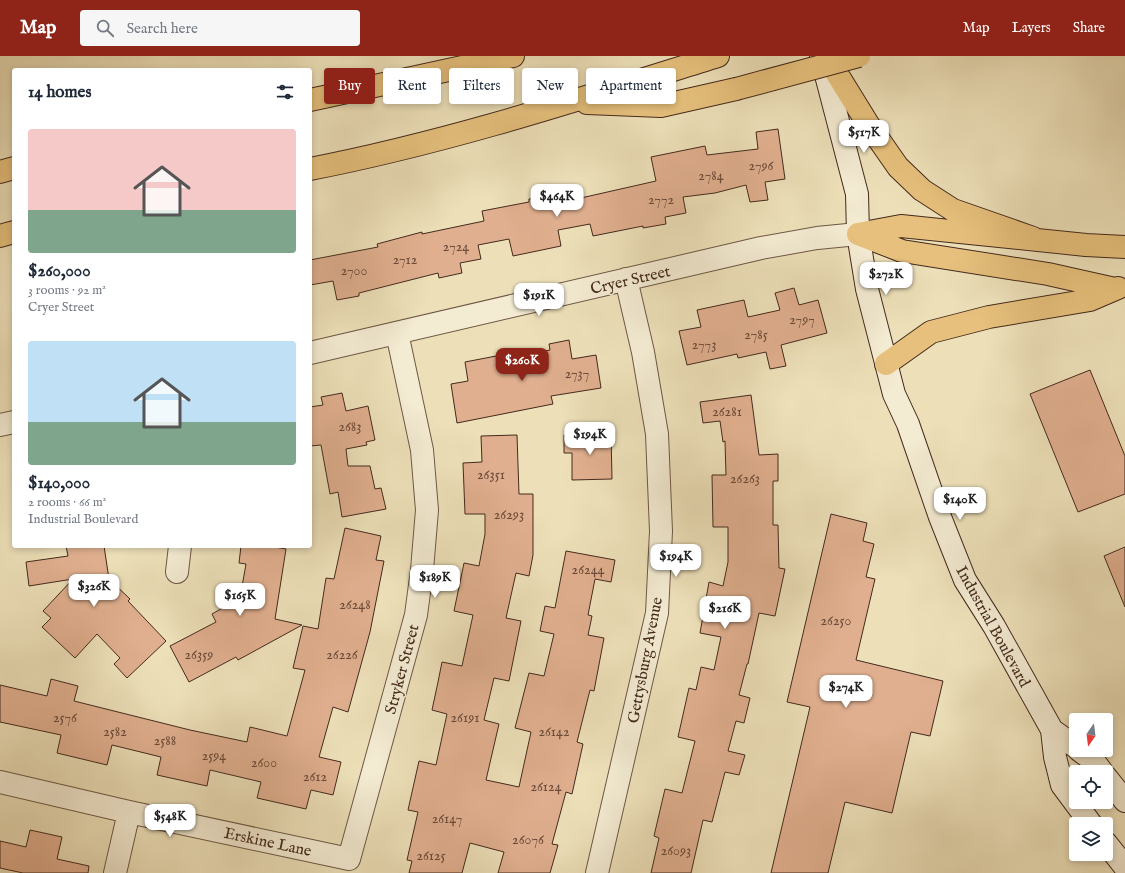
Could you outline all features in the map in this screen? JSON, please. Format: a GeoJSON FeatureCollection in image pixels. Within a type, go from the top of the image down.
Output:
{"type":"FeatureCollection","features":[{"type":"Feature","properties":{"kind":"highway"},"geometry":{"type":"LineString","coordinates":[[441,68],[472,56]]}},
{"type":"Feature","properties":{"kind":"highway"},"geometry":{"type":"LineString","coordinates":[[441,72],[513,56]]}},
{"type":"Feature","properties":{"kind":"highway"},"geometry":{"type":"LineString","coordinates":[[578,100],[718,56]]}},
{"type":"Feature","properties":{"kind":"highway"},"geometry":{"type":"LineString","coordinates":[[826,56],[868,124],[898,167],[922,190],[953,210],[1033,238]]}},
{"type":"Feature","properties":{"kind":"highway"},"geometry":{"type":"LineString","coordinates":[[578,103],[661,106],[736,89],[859,56]]}},
{"type":"Feature","properties":{"kind":"highway"},"geometry":{"type":"LineString","coordinates":[[312,100],[383,85]]}},
{"type":"Feature","properties":{"kind":"highway"},"geometry":{"type":"LineString","coordinates":[[312,169],[356,160],[566,104]]}},
{"type":"Feature","properties":{"kind":"highway"},"geometry":{"type":"LineString","coordinates":[[0,172],[12,169]]}},
{"type":"Feature","properties":{"kind":"highway"},"geometry":{"type":"LineString","coordinates":[[858,234],[901,226],[1033,238],[1086,245],[1125,247]]}},
{"type":"Feature","properties":{"kind":"highway"},"geometry":{"type":"LineString","coordinates":[[0,236],[12,233]]}},
{"type":"Feature","properties":{"kind":"highway"},"geometry":{"type":"LineString","coordinates":[[858,234],[902,251],[1120,287]]}},
{"type":"Feature","properties":{"kind":"highway"},"geometry":{"type":"LineString","coordinates":[[886,364],[931,332],[989,317],[1090,300],[1120,287]]}},
{"type":"Feature","properties":{"kind":"street","name":"Industrial Boulevard"},"geometry":{"type":"LineString","coordinates":[[821,56],[856,194],[858,234],[867,289],[894,394],[908,424],[960,568],[1052,730],[1055,757],[1062,785],[1087,817]]}},
{"type":"Feature","properties":{"kind":"street","name":"Cryer Street"},"geometry":{"type":"LineString","coordinates":[[312,353],[761,248],[812,239],[858,234]]}},
{"type":"Feature","properties":{"kind":"street","name":"Gettysburg Avenue"},"geometry":{"type":"LineString","coordinates":[[597,873],[657,613],[661,531],[657,434],[643,352],[626,279]]}},
{"type":"Feature","properties":{"kind":"street","name":"Stryker Street"},"geometry":{"type":"LineString","coordinates":[[349,859],[416,615],[427,510],[422,450],[397,333]]}},
{"type":"Feature","properties":{"kind":"street"},"geometry":{"type":"LineString","coordinates":[[0,425],[12,422]]}},
{"type":"Feature","properties":{"kind":"street"},"geometry":{"type":"LineString","coordinates":[[177,572],[180,548]]}},
{"type":"Feature","properties":{"kind":"street","name":"Industrial Boulevard"},"geometry":{"type":"LineString","coordinates":[[1052,730],[1069,742]]}},
{"type":"Feature","properties":{"kind":"street"},"geometry":{"type":"LineString","coordinates":[[1088,757],[1096,765]]}},
{"type":"Feature","properties":{"kind":"street","name":"Erskine Lane"},"geometry":{"type":"LineString","coordinates":[[0,782],[129,812],[349,859]]}},
{"type":"Feature","properties":{"kind":"street"},"geometry":{"type":"LineString","coordinates":[[1113,786],[1125,801]]}},
{"type":"Feature","properties":{"kind":"street"},"geometry":{"type":"LineString","coordinates":[[115,873],[129,812]]}},
{"type":"Feature","properties":{"kind":"street"},"geometry":{"type":"LineString","coordinates":[[1113,852],[1125,867]]}},
{"type":"Feature","properties":{"kind":"building"},"geometry":{"type":"Polygon","coordinates":[[[778,129],[785,179],[765,182],[768,200],[750,202],[746,185],[715,193],[683,197],[686,213],[665,217],[666,224],[643,228],[643,226],[593,236],[590,224],[558,230],[561,246],[513,256],[509,239],[478,245],[481,259],[460,263],[462,273],[439,278],[438,273],[359,293],[359,296],[337,300],[333,281],[312,285],[312,260],[378,247],[377,244],[422,232],[422,234],[484,221],[482,211],[529,202],[529,199],[571,191],[572,200],[656,181],[651,157],[705,146],[707,155],[758,149],[756,132],[778,129]]]}},
{"type":"Feature","properties":{"kind":"building"},"geometry":{"type":"Polygon","coordinates":[[[794,288],[799,305],[818,300],[827,333],[781,345],[786,366],[770,369],[766,352],[738,358],[737,354],[687,365],[679,331],[701,327],[697,310],[744,300],[748,317],[780,310],[775,293],[794,288]]]}},
{"type":"Feature","properties":{"kind":"building"},"geometry":{"type":"Polygon","coordinates":[[[569,340],[572,359],[596,355],[601,388],[551,396],[553,404],[457,423],[451,384],[468,381],[465,362],[517,352],[518,357],[550,350],[549,344],[569,340]]]}},
{"type":"Feature","properties":{"kind":"building"},"geometry":{"type":"Polygon","coordinates":[[[1090,370],[1125,456],[1125,494],[1078,512],[1030,394],[1090,370]]]}},
{"type":"Feature","properties":{"kind":"building"},"geometry":{"type":"Polygon","coordinates":[[[342,393],[346,411],[368,406],[375,440],[366,442],[367,445],[346,449],[348,466],[370,466],[375,489],[381,488],[386,509],[342,517],[338,492],[330,494],[321,445],[312,446],[312,407],[323,405],[321,397],[342,393]]]}},
{"type":"Feature","properties":{"kind":"building"},"geometry":{"type":"Polygon","coordinates":[[[751,395],[759,455],[778,454],[778,481],[773,481],[773,525],[778,525],[779,568],[785,569],[775,616],[759,613],[748,664],[739,695],[750,698],[744,723],[736,721],[728,751],[745,755],[739,775],[725,772],[712,822],[703,820],[691,873],[651,873],[659,838],[654,836],[665,789],[682,793],[695,741],[678,737],[689,688],[696,690],[701,667],[714,670],[721,637],[700,633],[709,582],[723,586],[728,562],[728,527],[713,527],[712,475],[726,475],[725,441],[723,442],[720,421],[703,423],[700,402],[751,395]]]}},
{"type":"Feature","properties":{"kind":"building"},"geometry":{"type":"Polygon","coordinates":[[[611,434],[612,479],[572,480],[572,453],[564,453],[564,435],[611,434]]]}},
{"type":"Feature","properties":{"kind":"building"},"geometry":{"type":"Polygon","coordinates":[[[517,435],[519,494],[533,494],[533,555],[529,576],[516,573],[506,618],[521,621],[509,681],[494,678],[484,720],[499,724],[486,780],[519,787],[531,732],[515,728],[529,673],[544,676],[554,634],[540,631],[545,606],[555,608],[566,551],[615,560],[611,582],[595,579],[588,615],[592,616],[588,635],[604,638],[594,691],[590,690],[577,742],[583,744],[572,794],[566,792],[552,844],[558,845],[550,873],[498,873],[504,852],[470,843],[462,873],[409,873],[412,861],[407,860],[418,812],[408,810],[419,761],[436,765],[447,714],[432,710],[442,662],[462,666],[473,615],[454,611],[464,563],[479,566],[485,534],[485,514],[465,514],[463,463],[482,462],[481,436],[517,435]]]}},
{"type":"Feature","properties":{"kind":"building"},"geometry":{"type":"Polygon","coordinates":[[[831,514],[867,523],[863,541],[874,544],[866,577],[875,579],[856,660],[943,681],[930,736],[911,732],[892,813],[845,802],[828,873],[771,873],[810,707],[787,702],[831,514]]]}},
{"type":"Feature","properties":{"kind":"building"},"geometry":{"type":"Polygon","coordinates":[[[345,528],[381,536],[376,560],[384,561],[370,632],[348,712],[333,707],[319,757],[341,762],[333,795],[311,790],[306,809],[257,798],[261,782],[210,770],[207,786],[157,775],[161,757],[112,745],[107,765],[57,753],[61,735],[0,722],[0,685],[47,696],[51,679],[78,686],[74,701],[190,730],[247,742],[250,727],[287,736],[305,670],[293,668],[303,626],[318,629],[326,578],[334,579],[345,528]]]}},
{"type":"Feature","properties":{"kind":"building"},"geometry":{"type":"Polygon","coordinates":[[[1125,547],[1125,607],[1104,556],[1125,547]]]}},
{"type":"Feature","properties":{"kind":"building"},"geometry":{"type":"Polygon","coordinates":[[[66,548],[104,548],[109,579],[130,599],[128,601],[166,641],[127,678],[114,664],[120,658],[97,634],[75,658],[42,627],[51,618],[43,611],[73,579],[29,586],[26,562],[68,556],[66,548]]]}},
{"type":"Feature","properties":{"kind":"building"},"geometry":{"type":"Polygon","coordinates":[[[241,548],[286,549],[275,619],[302,625],[238,660],[236,657],[189,682],[170,646],[216,622],[212,614],[240,598],[246,564],[239,563],[241,548]]]}},
{"type":"Feature","properties":{"kind":"building"},"geometry":{"type":"Polygon","coordinates":[[[30,830],[62,837],[57,859],[89,866],[88,873],[23,873],[0,868],[0,841],[26,847],[30,830]]]}}]}
